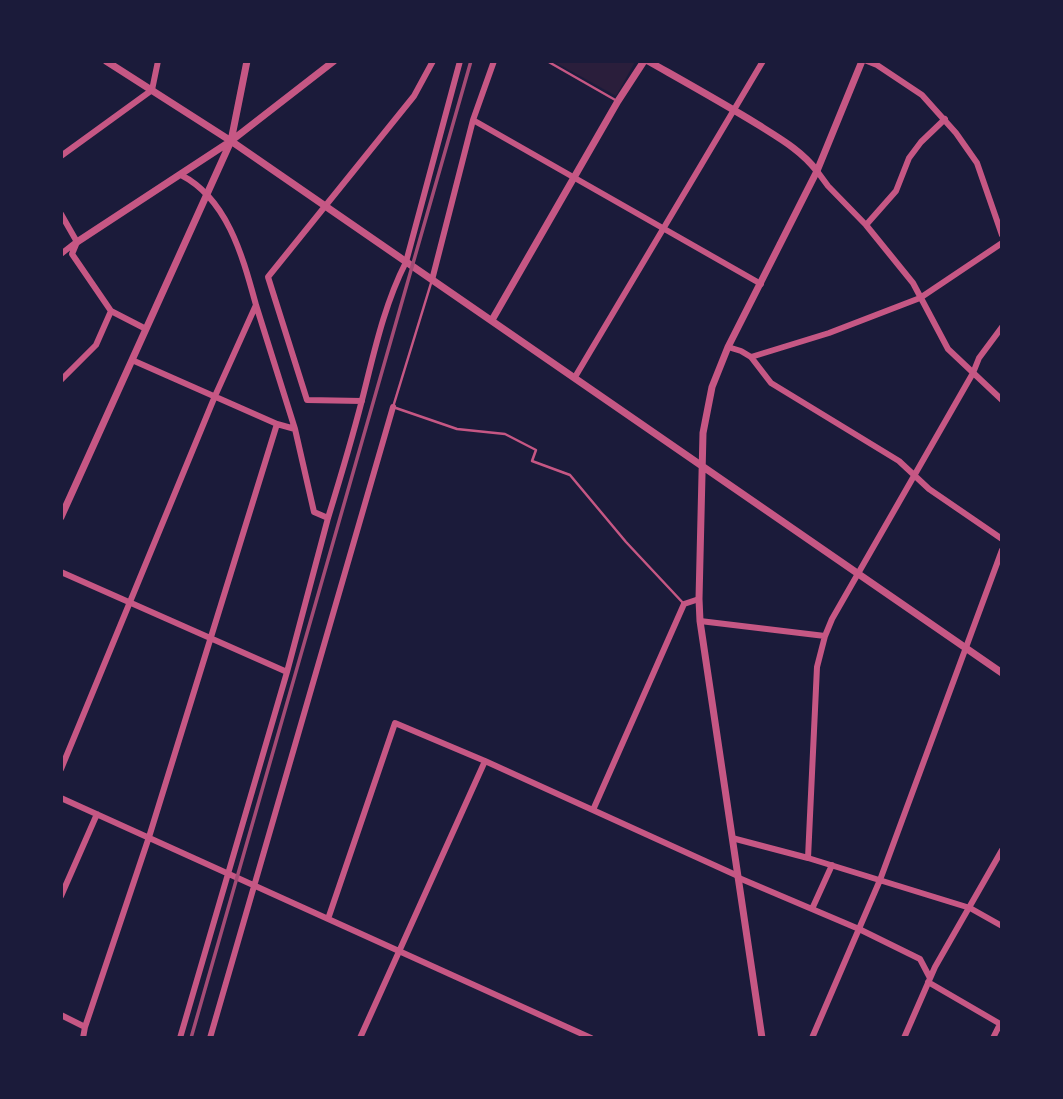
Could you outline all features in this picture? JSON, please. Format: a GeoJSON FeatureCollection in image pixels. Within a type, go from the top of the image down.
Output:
{"type":"FeatureCollection","features":[{"type":"Feature","properties":{"kind":"street"},"geometry":{"type":"LineString","coordinates":[[106,61],[232,141],[1002,673]]}},
{"type":"Feature","properties":{"kind":"street"},"geometry":{"type":"LineString","coordinates":[[61,156],[152,90],[158,61]]}},
{"type":"Feature","properties":{"kind":"street"},"geometry":{"type":"LineString","coordinates":[[61,517],[232,141],[247,61]]}},
{"type":"Feature","properties":{"kind":"street"},"geometry":{"type":"LineString","coordinates":[[61,254],[232,141],[334,61]]}},
{"type":"Feature","properties":{"kind":"street"},"geometry":{"type":"LineString","coordinates":[[362,401],[307,400],[268,276],[414,96],[433,61]]}},
{"type":"Feature","properties":{"kind":"street"},"geometry":{"type":"LineString","coordinates":[[180,1038],[287,672],[362,401],[374,348],[406,262],[460,61]]}},
{"type":"Feature","properties":{"kind":"street"},"geometry":{"type":"LineString","coordinates":[[432,279],[474,120],[494,61]]}},
{"type":"Feature","properties":{"kind":"street"},"geometry":{"type":"LineString","coordinates":[[492,320],[618,101],[646,61],[734,110],[807,158],[828,186],[866,225],[914,282],[948,349],[1002,400]]}},
{"type":"Feature","properties":{"kind":"street"},"geometry":{"type":"LineString","coordinates":[[575,377],[763,61]]}},
{"type":"Feature","properties":{"kind":"street"},"geometry":{"type":"LineString","coordinates":[[762,1038],[700,621],[701,464],[703,433],[712,387],[728,347],[817,171],[865,61],[877,65],[922,95],[945,119],[977,163],[1002,235]]}},
{"type":"Feature","properties":{"kind":"street"},"geometry":{"type":"LineString","coordinates":[[866,225],[896,191],[909,158],[945,119]]}},
{"type":"Feature","properties":{"kind":"street"},"geometry":{"type":"LineString","coordinates":[[474,120],[761,284]]}},
{"type":"Feature","properties":{"kind":"street"},"geometry":{"type":"LineString","coordinates":[[181,174],[195,182],[207,194],[240,249],[295,429],[314,512],[328,518]]}},
{"type":"Feature","properties":{"kind":"street"},"geometry":{"type":"LineString","coordinates":[[61,214],[77,242]]}},
{"type":"Feature","properties":{"kind":"street"},"geometry":{"type":"LineString","coordinates":[[77,242],[72,254],[111,311],[146,329]]}},
{"type":"Feature","properties":{"kind":"street"},"geometry":{"type":"LineString","coordinates":[[751,357],[829,333],[920,298],[1002,243]]}},
{"type":"Feature","properties":{"kind":"street"},"geometry":{"type":"LineString","coordinates":[[61,769],[215,396],[256,305]]}},
{"type":"Feature","properties":{"kind":"street"},"geometry":{"type":"LineString","coordinates":[[61,380],[96,345],[111,311]]}},
{"type":"Feature","properties":{"kind":"street"},"geometry":{"type":"LineString","coordinates":[[808,858],[817,667],[825,636],[979,358],[1002,327]]}},
{"type":"Feature","properties":{"kind":"street"},"geometry":{"type":"LineString","coordinates":[[728,347],[751,357],[771,383],[899,461],[929,489],[1002,539]]}},
{"type":"Feature","properties":{"kind":"street"},"geometry":{"type":"LineString","coordinates":[[132,360],[295,429]]}},
{"type":"Feature","properties":{"kind":"street"},"geometry":{"type":"LineString","coordinates":[[210,1038],[393,407]]}},
{"type":"Feature","properties":{"kind":"street"},"geometry":{"type":"LineString","coordinates":[[83,1038],[278,424]]}},
{"type":"Feature","properties":{"kind":"street"},"geometry":{"type":"LineString","coordinates":[[811,1038],[880,880],[1002,550]]}},
{"type":"Feature","properties":{"kind":"street"},"geometry":{"type":"LineString","coordinates":[[61,572],[132,601],[287,672]]}},
{"type":"Feature","properties":{"kind":"street"},"geometry":{"type":"LineString","coordinates":[[593,810],[684,604],[699,599]]}},
{"type":"Feature","properties":{"kind":"street"},"geometry":{"type":"LineString","coordinates":[[700,621],[825,636]]}},
{"type":"Feature","properties":{"kind":"street"},"geometry":{"type":"LineString","coordinates":[[328,919],[395,723],[859,929],[920,959],[929,980],[1001,1024],[993,1038]]}},
{"type":"Feature","properties":{"kind":"street"},"geometry":{"type":"LineString","coordinates":[[360,1038],[485,761]]}},
{"type":"Feature","properties":{"kind":"street"},"geometry":{"type":"LineString","coordinates":[[61,798],[591,1038]]}},
{"type":"Feature","properties":{"kind":"street"},"geometry":{"type":"LineString","coordinates":[[61,896],[97,814]]}},
{"type":"Feature","properties":{"kind":"street"},"geometry":{"type":"LineString","coordinates":[[732,838],[832,865],[970,908],[1002,926]]}},
{"type":"Feature","properties":{"kind":"street"},"geometry":{"type":"LineString","coordinates":[[904,1038],[929,980],[1002,850]]}},
{"type":"Feature","properties":{"kind":"street"},"geometry":{"type":"LineString","coordinates":[[812,909],[832,865]]}},
{"type":"Feature","properties":{"kind":"street"},"geometry":{"type":"LineString","coordinates":[[61,1015],[85,1027]]}},
{"type":"Feature","properties":{"kind":"lane"},"geometry":{"type":"LineString","coordinates":[[547,61],[618,101]]}},
{"type":"Feature","properties":{"kind":"lane"},"geometry":{"type":"LineString","coordinates":[[432,279],[393,407],[457,429],[505,434],[536,450],[532,461],[570,475],[579,483],[626,542],[684,604]]}},
{"type":"Feature","properties":{"kind":"shaded area"},"geometry":{"type":"Polygon","coordinates":[[[553,61],[635,61],[635,62],[616,96],[553,61]]]}},
{"type":"Feature","properties":{"kind":"railway"},"geometry":{"type":"LineString","coordinates":[[191,1038],[471,61]]}}]}
